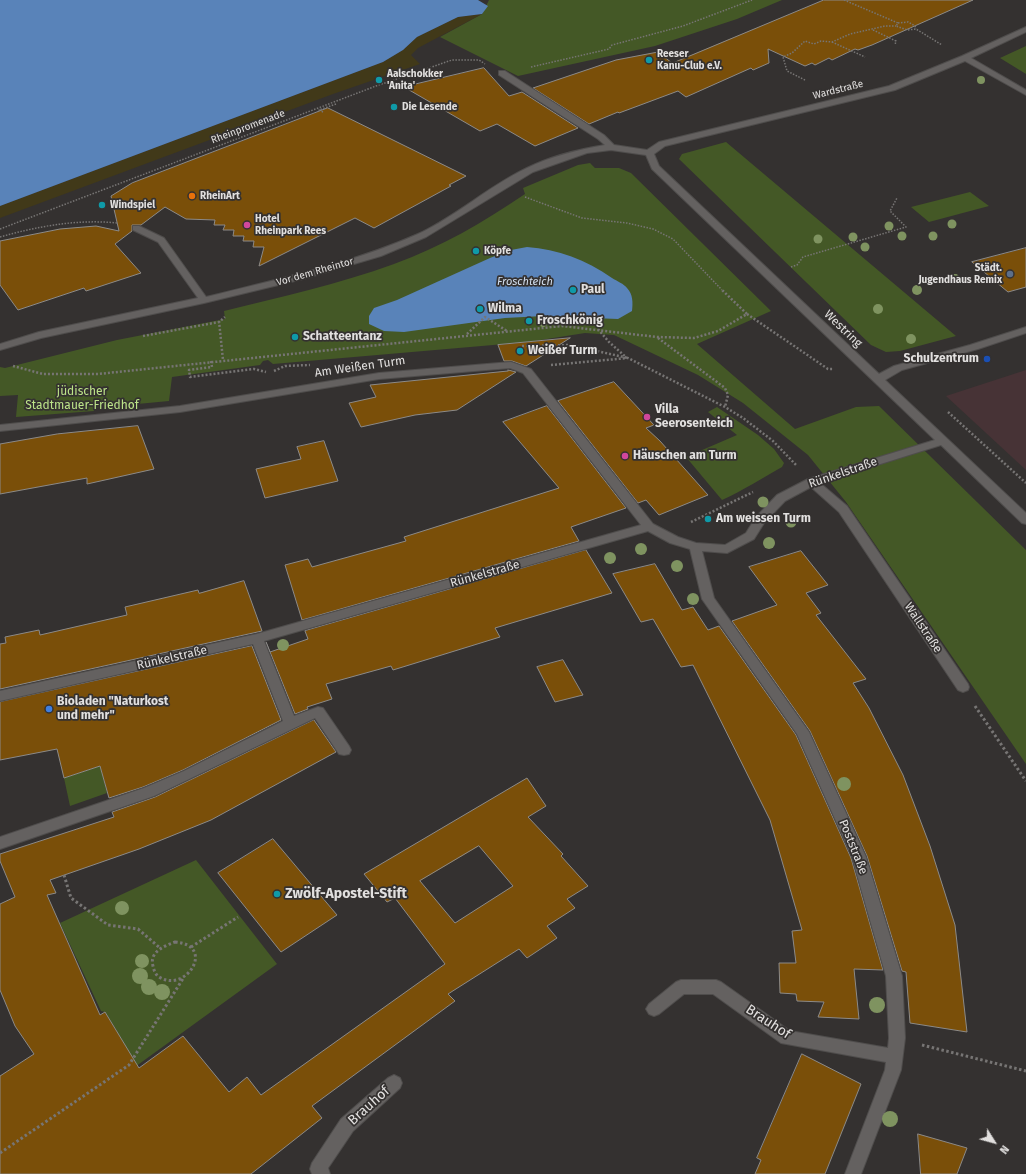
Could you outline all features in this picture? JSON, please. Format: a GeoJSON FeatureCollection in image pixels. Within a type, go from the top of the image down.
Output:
{"type":"FeatureCollection","features":[{"type":"Feature","properties":{"kind":"street","name":"Wardstraße"},"geometry":{"type":"LineString","coordinates":[[649,153],[662,144],[892,88],[965,58],[1026,29]]}},
{"type":"Feature","properties":{"kind":"street"},"geometry":{"type":"LineString","coordinates":[[965,58],[1026,93]]}},
{"type":"Feature","properties":{"kind":"street"},"geometry":{"type":"LineString","coordinates":[[502,73],[601,136],[610,147]]}},
{"type":"Feature","properties":{"kind":"street","name":"Vor dem Rheintor"},"geometry":{"type":"LineString","coordinates":[[0,347],[66,329],[204,300],[303,276],[378,254],[423,235],[530,170],[585,151],[610,147],[649,153]]}},
{"type":"Feature","properties":{"kind":"street","name":"Westring"},"geometry":{"type":"LineString","coordinates":[[649,153],[654,167],[1026,520]]}},
{"type":"Feature","properties":{"kind":"street"},"geometry":{"type":"LineString","coordinates":[[136,228],[161,240],[204,300]]}},
{"type":"Feature","properties":{"kind":"street"},"geometry":{"type":"LineString","coordinates":[[877,380],[898,368],[974,347],[1026,330]]}},
{"type":"Feature","properties":{"kind":"street","name":"Am Weißen Turm"},"geometry":{"type":"LineString","coordinates":[[0,428],[180,409],[379,376],[511,365],[527,371]]}},
{"type":"Feature","properties":{"kind":"street"},"geometry":{"type":"LineString","coordinates":[[527,371],[649,527]]}},
{"type":"Feature","properties":{"kind":"street","name":"Rünkelstraße"},"geometry":{"type":"LineString","coordinates":[[0,696],[257,639],[649,527],[674,540],[695,547],[727,549],[750,536],[760,520],[781,498],[812,482],[942,441]]}},
{"type":"Feature","properties":{"kind":"street","name":"Wallstraße"},"geometry":{"type":"LineString","coordinates":[[812,482],[843,509],[963,687]]}},
{"type":"Feature","properties":{"kind":"street","name":"Poststraße"},"geometry":{"type":"LineString","coordinates":[[695,547],[708,599],[802,732],[859,857],[894,976],[897,1038],[894,1056],[894,1070],[853,1174]]}},
{"type":"Feature","properties":{"kind":"street"},"geometry":{"type":"LineString","coordinates":[[257,639],[290,722]]}},
{"type":"Feature","properties":{"kind":"street"},"geometry":{"type":"LineString","coordinates":[[0,843],[109,807],[170,783],[290,722],[318,712],[344,750]]}},
{"type":"Feature","properties":{"kind":"street","name":"Brauhof"},"geometry":{"type":"LineString","coordinates":[[654,1009],[681,987],[716,987],[787,1038],[894,1056]]}},
{"type":"Feature","properties":{"kind":"street","name":"Brauhof"},"geometry":{"type":"LineString","coordinates":[[317,1172],[347,1125],[394,1083]]}},
{"type":"Feature","properties":{"kind":"path"},"geometry":{"type":"LineString","coordinates":[[502,73],[609,49],[612,45],[654,36],[694,23],[752,0]]}},
{"type":"Feature","properties":{"kind":"path"},"geometry":{"type":"LineString","coordinates":[[844,0],[898,22],[908,22],[916,26],[916,30]]}},
{"type":"Feature","properties":{"kind":"path"},"geometry":{"type":"LineString","coordinates":[[896,26],[898,22]]}},
{"type":"Feature","properties":{"kind":"path"},"geometry":{"type":"LineString","coordinates":[[832,42],[850,34],[885,26],[896,26],[907,30],[916,30],[965,58]]}},
{"type":"Feature","properties":{"kind":"path"},"geometry":{"type":"LineString","coordinates":[[872,30],[896,41],[895,45]]}},
{"type":"Feature","properties":{"kind":"path"},"geometry":{"type":"LineString","coordinates":[[805,80],[787,70],[783,57],[792,53],[805,41],[814,44],[821,41],[832,42],[865,57]]}},
{"type":"Feature","properties":{"kind":"path","name":"Rheinpromenade"},"geometry":{"type":"LineString","coordinates":[[0,229],[361,91],[452,60],[479,60],[502,73]]}},
{"type":"Feature","properties":{"kind":"path"},"geometry":{"type":"LineString","coordinates":[[323,112],[320,110],[336,104]]}},
{"type":"Feature","properties":{"kind":"path"},"geometry":{"type":"LineString","coordinates":[[10,364],[21,370],[44,374],[148,369],[223,360],[562,326],[677,339],[708,336],[747,314],[704,273],[673,239],[653,229],[582,218],[500,188]]}},
{"type":"Feature","properties":{"kind":"path"},"geometry":{"type":"LineString","coordinates":[[785,269],[797,265],[802,257],[906,227],[890,211],[897,198]]}},
{"type":"Feature","properties":{"kind":"path"},"geometry":{"type":"LineString","coordinates":[[0,237],[24,230],[98,220],[126,224],[136,228]]}},
{"type":"Feature","properties":{"kind":"path"},"geometry":{"type":"LineString","coordinates":[[204,300],[219,322],[223,360]]}},
{"type":"Feature","properties":{"kind":"path"},"geometry":{"type":"LineString","coordinates":[[466,335],[485,317],[507,331]]}},
{"type":"Feature","properties":{"kind":"path"},"geometry":{"type":"LineString","coordinates":[[598,329],[609,342],[628,358],[725,407],[743,418],[773,441],[812,482]]}},
{"type":"Feature","properties":{"kind":"path"},"geometry":{"type":"LineString","coordinates":[[658,337],[725,388],[728,395],[725,407]]}},
{"type":"Feature","properties":{"kind":"path"},"geometry":{"type":"LineString","coordinates":[[537,345],[570,345],[628,358]]}},
{"type":"Feature","properties":{"kind":"path"},"geometry":{"type":"LineString","coordinates":[[527,371],[541,366],[628,358]]}},
{"type":"Feature","properties":{"kind":"path"},"geometry":{"type":"LineString","coordinates":[[190,377],[189,370],[212,367],[211,362]]}},
{"type":"Feature","properties":{"kind":"path"},"geometry":{"type":"LineString","coordinates":[[969,431],[1026,483]]}},
{"type":"Feature","properties":{"kind":"path"},"geometry":{"type":"LineString","coordinates":[[963,687],[1026,782]]}},
{"type":"Feature","properties":{"kind":"path"},"geometry":{"type":"LineString","coordinates":[[64,875],[71,898],[108,924],[138,929],[160,948]]}},
{"type":"Feature","properties":{"kind":"path"},"geometry":{"type":"LineString","coordinates":[[191,947],[238,917]]}},
{"type":"Feature","properties":{"kind":"path"},"geometry":{"type":"LineString","coordinates":[[0,1153],[129,1065],[184,977],[190,972],[196,959],[195,952],[185,943],[175,942],[160,948],[154,953],[152,960],[153,971],[157,977],[171,981],[184,977]]}},
{"type":"Feature","properties":{"kind":"path"},"geometry":{"type":"LineString","coordinates":[[897,1038],[1026,1071]]}},
{"type":"Feature","properties":{"kind":"shaded area"},"geometry":{"type":"Polygon","coordinates":[[[1026,370],[1026,470],[946,396],[1026,370]]]}},
{"type":"Feature","properties":{"kind":"green space"},"geometry":{"type":"Polygon","coordinates":[[[489,0],[782,0],[737,19],[655,46],[518,76],[440,37],[482,14],[489,0]]]}},
{"type":"Feature","properties":{"kind":"green space"},"geometry":{"type":"Polygon","coordinates":[[[1026,46],[1026,74],[1000,58],[1026,46]]]}},
{"type":"Feature","properties":{"kind":"green space"},"geometry":{"type":"Polygon","coordinates":[[[726,142],[956,336],[900,351],[886,352],[871,345],[679,159],[682,154],[726,142]]]}},
{"type":"Feature","properties":{"kind":"green space","name":"jüdischer Stadtmauer-Friedhof"},"geometry":{"type":"Polygon","coordinates":[[[590,163],[595,168],[619,168],[631,173],[771,311],[697,344],[795,429],[856,407],[879,406],[1026,550],[1026,764],[846,502],[808,455],[743,403],[698,375],[614,335],[585,333],[528,342],[273,364],[268,360],[263,361],[260,365],[172,377],[169,401],[95,408],[94,411],[16,417],[18,395],[0,396],[0,367],[5,368],[117,340],[225,319],[224,311],[310,290],[394,264],[429,250],[462,233],[525,194],[523,188],[578,165],[590,163]]]}},
{"type":"Feature","properties":{"kind":"green space"},"geometry":{"type":"Polygon","coordinates":[[[970,192],[989,206],[929,222],[911,207],[970,192]]]}},
{"type":"Feature","properties":{"kind":"green space"},"geometry":{"type":"Polygon","coordinates":[[[717,407],[758,435],[774,449],[784,463],[782,467],[722,500],[686,457],[737,435],[708,412],[717,407]]]}},
{"type":"Feature","properties":{"kind":"green space"},"geometry":{"type":"Polygon","coordinates":[[[100,766],[107,793],[70,806],[64,778],[100,766]]]}},
{"type":"Feature","properties":{"kind":"green space"},"geometry":{"type":"Polygon","coordinates":[[[196,860],[277,964],[88,1101],[63,1069],[117,1031],[105,1012],[101,1011],[60,923],[196,860]]]}},
{"type":"Feature","properties":{"kind":"sand"},"geometry":{"type":"Polygon","coordinates":[[[482,14],[418,48],[411,55],[420,64],[333,94],[0,218],[0,206],[383,62],[403,50],[417,37],[458,17],[482,14]]]}},
{"type":"Feature","properties":{"kind":"water"},"geometry":{"type":"Polygon","coordinates":[[[0,0],[478,0],[488,6],[482,14],[458,17],[417,37],[403,50],[383,62],[0,206],[0,0]]]}},
{"type":"Feature","properties":{"kind":"water","name":"Froschteich"},"geometry":{"type":"Polygon","coordinates":[[[527,247],[550,250],[571,256],[592,266],[622,284],[629,290],[632,299],[632,311],[618,319],[543,316],[505,318],[404,332],[384,331],[369,324],[369,316],[374,308],[397,300],[490,258],[511,250],[527,247]]]}},
{"type":"Feature","properties":{"kind":"building"},"geometry":{"type":"Polygon","coordinates":[[[824,0],[973,0],[872,45],[858,50],[855,49],[832,60],[829,58],[815,65],[812,63],[805,66],[768,49],[769,63],[753,70],[751,68],[686,97],[678,91],[589,124],[533,88],[616,60],[658,52],[672,63],[824,0]]]}},
{"type":"Feature","properties":{"kind":"building"},"geometry":{"type":"Polygon","coordinates":[[[484,68],[509,96],[522,92],[578,128],[535,146],[497,124],[480,131],[404,87],[484,68]]]}},
{"type":"Feature","properties":{"kind":"building"},"geometry":{"type":"Polygon","coordinates":[[[328,108],[466,176],[449,185],[451,186],[374,228],[355,218],[259,266],[264,247],[253,247],[254,241],[243,241],[244,236],[233,236],[234,230],[223,230],[225,225],[214,225],[215,220],[186,219],[165,207],[141,225],[132,225],[132,231],[115,244],[141,273],[86,291],[84,288],[18,310],[0,285],[0,241],[60,229],[96,226],[119,231],[111,196],[132,183],[328,108]]]}},
{"type":"Feature","properties":{"kind":"building","name":"Städt. Jugendhaus Remix"},"geometry":{"type":"Polygon","coordinates":[[[1026,248],[1026,287],[1008,292],[972,262],[1026,248]]]}},
{"type":"Feature","properties":{"kind":"building"},"geometry":{"type":"Polygon","coordinates":[[[570,338],[526,366],[512,361],[504,361],[498,345],[570,338]]]}},
{"type":"Feature","properties":{"kind":"building"},"geometry":{"type":"Polygon","coordinates":[[[508,370],[516,372],[457,410],[415,415],[361,427],[349,403],[376,397],[370,385],[508,370]]]}},
{"type":"Feature","properties":{"kind":"building"},"geometry":{"type":"Polygon","coordinates":[[[614,382],[654,425],[646,428],[660,441],[708,495],[659,515],[646,500],[638,503],[558,401],[614,382]]]}},
{"type":"Feature","properties":{"kind":"building"},"geometry":{"type":"Polygon","coordinates":[[[547,406],[626,508],[571,527],[579,541],[302,620],[285,565],[308,559],[312,567],[406,541],[404,537],[559,488],[503,422],[547,406]]]}},
{"type":"Feature","properties":{"kind":"building"},"geometry":{"type":"Polygon","coordinates":[[[138,426],[154,469],[87,484],[87,478],[0,494],[0,444],[57,434],[138,426]]]}},
{"type":"Feature","properties":{"kind":"building"},"geometry":{"type":"Polygon","coordinates":[[[324,441],[338,481],[265,498],[256,469],[301,459],[297,447],[324,441]]]}},
{"type":"Feature","properties":{"kind":"building"},"geometry":{"type":"Polygon","coordinates":[[[586,550],[612,593],[495,628],[500,637],[393,670],[391,666],[326,684],[332,699],[307,707],[308,709],[295,714],[270,652],[308,639],[305,631],[586,550]]]}},
{"type":"Feature","properties":{"kind":"building"},"geometry":{"type":"Polygon","coordinates":[[[801,551],[828,585],[806,593],[821,613],[816,615],[866,679],[853,683],[869,708],[903,775],[930,846],[955,925],[967,1032],[910,1023],[906,972],[902,971],[867,856],[810,731],[732,621],[777,605],[749,567],[801,551]]]}},
{"type":"Feature","properties":{"kind":"building"},"geometry":{"type":"Polygon","coordinates":[[[655,564],[682,610],[693,607],[708,630],[719,626],[796,735],[851,858],[883,970],[854,969],[859,1019],[818,1017],[824,1002],[797,1001],[796,994],[780,993],[779,963],[796,963],[792,931],[802,930],[770,820],[693,665],[681,667],[653,619],[641,622],[613,574],[655,564]]]}},
{"type":"Feature","properties":{"kind":"building"},"geometry":{"type":"Polygon","coordinates":[[[244,581],[262,631],[0,689],[0,644],[6,643],[5,637],[39,630],[40,635],[127,615],[125,607],[198,590],[199,593],[244,581]]]}},
{"type":"Feature","properties":{"kind":"building"},"geometry":{"type":"Polygon","coordinates":[[[252,646],[281,720],[183,770],[143,787],[109,798],[100,766],[64,778],[57,749],[0,760],[0,702],[252,646]]]}},
{"type":"Feature","properties":{"kind":"building"},"geometry":{"type":"Polygon","coordinates":[[[563,660],[583,695],[555,702],[537,667],[563,660]]]}},
{"type":"Feature","properties":{"kind":"building"},"geometry":{"type":"Polygon","coordinates":[[[314,720],[336,752],[211,820],[139,849],[50,880],[56,893],[47,895],[100,1015],[105,1012],[139,1068],[183,1036],[229,1092],[247,1077],[261,1095],[445,964],[395,898],[387,902],[364,874],[527,778],[546,806],[528,817],[563,854],[561,856],[588,886],[567,899],[575,908],[547,926],[557,938],[527,958],[519,949],[448,994],[455,1001],[312,1106],[322,1118],[251,1174],[0,1174],[0,1076],[34,1054],[15,1026],[0,990],[0,904],[15,897],[0,861],[0,854],[114,817],[112,812],[155,797],[314,720]],[[479,846],[420,881],[455,923],[513,886],[479,846]]]}},
{"type":"Feature","properties":{"kind":"building","name":"Zwölf-Apostel-Stift"},"geometry":{"type":"Polygon","coordinates":[[[273,839],[337,915],[281,952],[218,873],[273,839]]]}},
{"type":"Feature","properties":{"kind":"building"},"geometry":{"type":"Polygon","coordinates":[[[802,1054],[861,1084],[825,1174],[755,1174],[761,1160],[757,1158],[802,1054]]]}},
{"type":"Feature","properties":{"kind":"building"},"geometry":{"type":"Polygon","coordinates":[[[918,1134],[967,1148],[957,1174],[921,1174],[918,1134]]]}},
{"type":"Feature","properties":{"kind":"place","name":"Reeser Kanu-Club e.V."},"geometry":{"type":"Point","coordinates":[649,60]}},
{"type":"Feature","properties":{"kind":"place","name":"Aalschokker 'Anita'"},"geometry":{"type":"Point","coordinates":[379,80]}},
{"type":"Feature","properties":{"kind":"place","name":"Die Lesende"},"geometry":{"type":"Point","coordinates":[394,107]}},
{"type":"Feature","properties":{"kind":"place","name":"RheinArt"},"geometry":{"type":"Point","coordinates":[192,196]}},
{"type":"Feature","properties":{"kind":"place","name":"Windspiel"},"geometry":{"type":"Point","coordinates":[102,205]}},
{"type":"Feature","properties":{"kind":"place","name":"Hotel Rheinpark Rees"},"geometry":{"type":"Point","coordinates":[247,225]}},
{"type":"Feature","properties":{"kind":"place","name":"Köpfe"},"geometry":{"type":"Point","coordinates":[476,251]}},
{"type":"Feature","properties":{"kind":"place","name":"Städt. Jugendhaus Remix"},"geometry":{"type":"Point","coordinates":[1010,274]}},
{"type":"Feature","properties":{"kind":"place","name":"Paul"},"geometry":{"type":"Point","coordinates":[573,290]}},
{"type":"Feature","properties":{"kind":"place","name":"Wilma"},"geometry":{"type":"Point","coordinates":[480,309]}},
{"type":"Feature","properties":{"kind":"place","name":"Froschkönig"},"geometry":{"type":"Point","coordinates":[529,321]}},
{"type":"Feature","properties":{"kind":"place","name":"Schatteentanz"},"geometry":{"type":"Point","coordinates":[295,337]}},
{"type":"Feature","properties":{"kind":"place","name":"Weißer Turm"},"geometry":{"type":"Point","coordinates":[520,351]}},
{"type":"Feature","properties":{"kind":"place","name":"Schulzentrum"},"geometry":{"type":"Point","coordinates":[987,359]}},
{"type":"Feature","properties":{"kind":"place","name":"Villa Seerosenteich"},"geometry":{"type":"Point","coordinates":[647,417]}},
{"type":"Feature","properties":{"kind":"place","name":"Häuschen am Turm"},"geometry":{"type":"Point","coordinates":[625,456]}},
{"type":"Feature","properties":{"kind":"place","name":"Am weissen Turm"},"geometry":{"type":"Point","coordinates":[708,519]}},
{"type":"Feature","properties":{"kind":"place","name":"Bioladen \"Naturkost und mehr\""},"geometry":{"type":"Point","coordinates":[49,709]}},
{"type":"Feature","properties":{"kind":"place","name":"Zwölf-Apostel-Stift"},"geometry":{"type":"Point","coordinates":[277,894]}}]}
